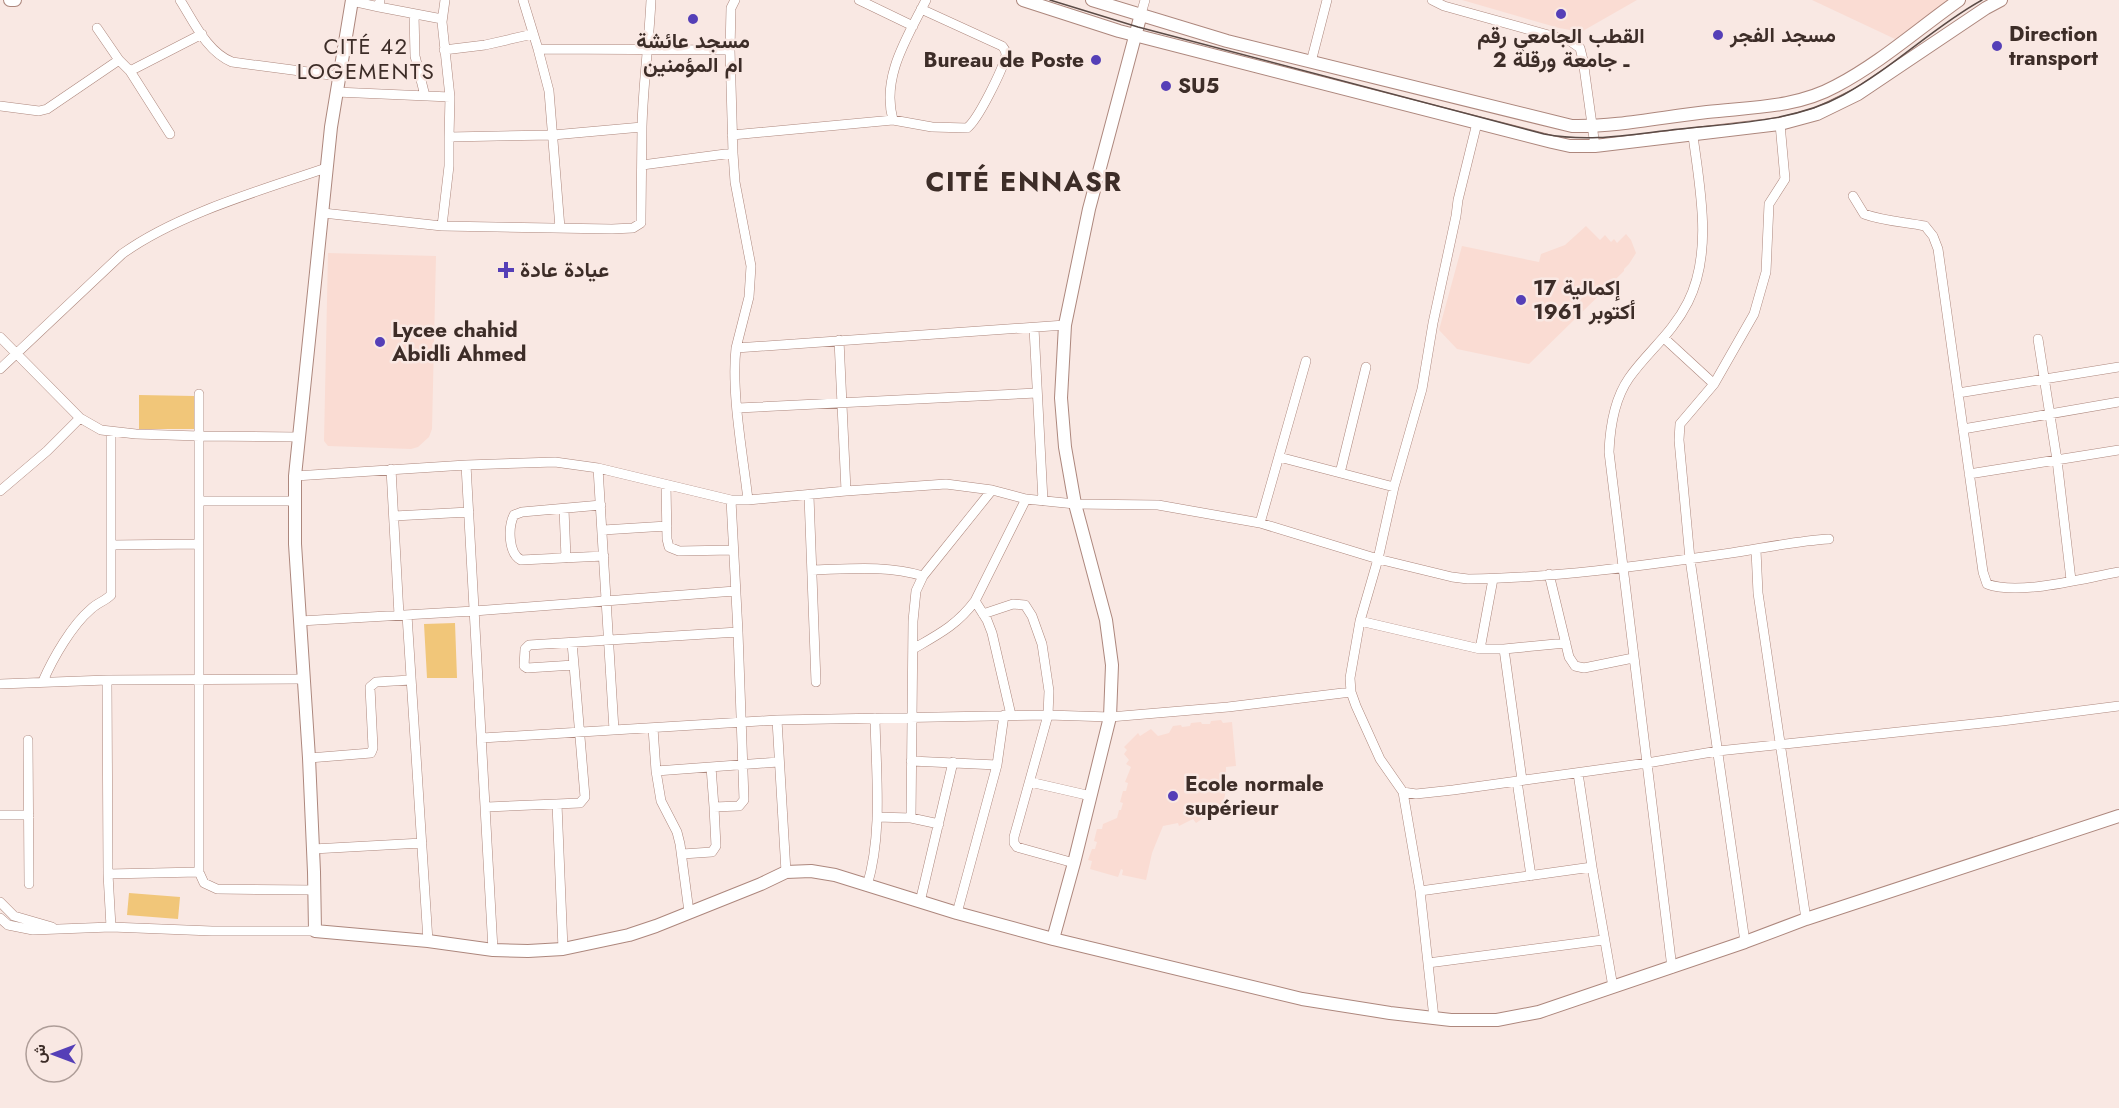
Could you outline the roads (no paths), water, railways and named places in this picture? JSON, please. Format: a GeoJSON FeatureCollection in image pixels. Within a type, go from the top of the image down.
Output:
{"type":"FeatureCollection","features":[{"type":"Feature","properties":{"kind":"street"},"geometry":{"type":"LineString","coordinates":[[10,0],[15,0]]}},
{"type":"Feature","properties":{"kind":"street"},"geometry":{"type":"LineString","coordinates":[[180,0],[201,34],[218,54],[232,62],[338,76]]}},
{"type":"Feature","properties":{"kind":"street"},"geometry":{"type":"LineString","coordinates":[[442,226],[448,166],[450,98],[442,19],[445,0]]}},
{"type":"Feature","properties":{"kind":"street"},"geometry":{"type":"LineString","coordinates":[[523,0],[548,82],[560,228]]}},
{"type":"Feature","properties":{"kind":"street"},"geometry":{"type":"LineString","coordinates":[[323,213],[442,226],[621,229],[639,225],[644,77],[651,0]]}},
{"type":"Feature","properties":{"kind":"street"},"geometry":{"type":"LineString","coordinates":[[735,0],[731,8],[730,50],[733,153],[735,182],[751,266],[749,297],[736,348],[735,367],[748,500]]}},
{"type":"Feature","properties":{"kind":"street"},"geometry":{"type":"LineString","coordinates":[[859,0],[913,26]]}},
{"type":"Feature","properties":{"kind":"street"},"geometry":{"type":"LineString","coordinates":[[1023,0],[1135,35],[1570,146],[1595,146],[1693,136],[1780,124],[1817,114],[1836,107],[2001,0]]}},
{"type":"Feature","properties":{"kind":"street"},"geometry":{"type":"LineString","coordinates":[[1092,0],[1227,41],[1572,126],[1593,127],[1707,112],[1769,107],[1816,96],[1836,87],[1866,68],[1959,0]]}},
{"type":"Feature","properties":{"kind":"street"},"geometry":{"type":"LineString","coordinates":[[1053,939],[1110,717],[1112,665],[1106,620],[1076,504],[1062,421],[1065,325],[1089,209],[1145,0]]}},
{"type":"Feature","properties":{"kind":"street"},"geometry":{"type":"LineString","coordinates":[[1311,62],[1327,0]]}},
{"type":"Feature","properties":{"kind":"street"},"geometry":{"type":"LineString","coordinates":[[1431,0],[1444,6],[1577,44],[1582,52],[1595,146]]}},
{"type":"Feature","properties":{"kind":"street"},"geometry":{"type":"LineString","coordinates":[[315,931],[309,758],[294,501],[298,436],[338,76],[352,1],[380,4],[442,19]]}},
{"type":"Feature","properties":{"kind":"street"},"geometry":{"type":"LineString","coordinates":[[732,135],[893,120],[932,127],[967,128],[977,118],[1005,56],[1005,50],[1002,46],[924,4],[899,54],[891,80],[890,106],[893,120]]}},
{"type":"Feature","properties":{"kind":"street"},"geometry":{"type":"LineString","coordinates":[[414,14],[415,56],[425,96]]}},
{"type":"Feature","properties":{"kind":"street"},"geometry":{"type":"LineString","coordinates":[[97,28],[119,60],[130,71],[170,134]]}},
{"type":"Feature","properties":{"kind":"street"},"geometry":{"type":"LineString","coordinates":[[130,71],[201,34]]}},
{"type":"Feature","properties":{"kind":"street"},"geometry":{"type":"LineString","coordinates":[[444,50],[485,45],[533,34]]}},
{"type":"Feature","properties":{"kind":"street"},"geometry":{"type":"LineString","coordinates":[[538,49],[730,50]]}},
{"type":"Feature","properties":{"kind":"street"},"geometry":{"type":"LineString","coordinates":[[0,106],[39,111],[47,109],[119,60]]}},
{"type":"Feature","properties":{"kind":"street"},"geometry":{"type":"LineString","coordinates":[[336,92],[450,98]]}},
{"type":"Feature","properties":{"kind":"street"},"geometry":{"type":"LineString","coordinates":[[1434,1018],[1420,891],[1403,792],[1380,759],[1351,692],[1350,678],[1360,621],[1422,389],[1458,200],[1478,123]]}},
{"type":"Feature","properties":{"kind":"street"},"geometry":{"type":"LineString","coordinates":[[1745,942],[1690,559],[1679,440],[1680,424],[1714,384],[1754,314],[1766,272],[1769,204],[1785,179],[1780,124]]}},
{"type":"Feature","properties":{"kind":"street"},"geometry":{"type":"LineString","coordinates":[[449,137],[553,135],[642,127]]}},
{"type":"Feature","properties":{"kind":"street"},"geometry":{"type":"LineString","coordinates":[[1672,968],[1622,569],[1610,467],[1609,438],[1617,405],[1629,378],[1665,338],[1688,302],[1698,273],[1702,210],[1693,136]]}},
{"type":"Feature","properties":{"kind":"street"},"geometry":{"type":"LineString","coordinates":[[642,165],[733,153]]}},
{"type":"Feature","properties":{"kind":"street"},"geometry":{"type":"LineString","coordinates":[[0,369],[122,254],[147,237],[218,206],[326,168]]}},
{"type":"Feature","properties":{"kind":"street"},"geometry":{"type":"LineString","coordinates":[[1853,196],[1864,214],[1925,226],[1933,236],[1938,249],[1983,572],[1987,584],[1999,588],[2018,589],[2119,572]]}},
{"type":"Feature","properties":{"kind":"street"},"geometry":{"type":"LineString","coordinates":[[736,348],[1065,325]]}},
{"type":"Feature","properties":{"kind":"street"},"geometry":{"type":"LineString","coordinates":[[1034,328],[1043,501]]}},
{"type":"Feature","properties":{"kind":"street"},"geometry":{"type":"LineString","coordinates":[[0,337],[80,418],[96,428],[111,432],[199,436],[298,436]]}},
{"type":"Feature","properties":{"kind":"street"},"geometry":{"type":"LineString","coordinates":[[1665,338],[1714,384]]}},
{"type":"Feature","properties":{"kind":"street"},"geometry":{"type":"LineString","coordinates":[[2038,339],[2072,580]]}},
{"type":"Feature","properties":{"kind":"street"},"geometry":{"type":"LineString","coordinates":[[839,340],[846,491]]}},
{"type":"Feature","properties":{"kind":"street"},"geometry":{"type":"LineString","coordinates":[[1260,523],[1306,361]]}},
{"type":"Feature","properties":{"kind":"street"},"geometry":{"type":"LineString","coordinates":[[1340,473],[1366,367]]}},
{"type":"Feature","properties":{"kind":"street"},"geometry":{"type":"LineString","coordinates":[[1958,393],[2119,367]]}},
{"type":"Feature","properties":{"kind":"street"},"geometry":{"type":"LineString","coordinates":[[738,408],[1037,393]]}},
{"type":"Feature","properties":{"kind":"street"},"geometry":{"type":"LineString","coordinates":[[199,394],[199,872],[204,883],[217,890],[315,890]]}},
{"type":"Feature","properties":{"kind":"street"},"geometry":{"type":"LineString","coordinates":[[1963,429],[2119,402]]}},
{"type":"Feature","properties":{"kind":"street"},"geometry":{"type":"LineString","coordinates":[[0,491],[80,418]]}},
{"type":"Feature","properties":{"kind":"street"},"geometry":{"type":"LineString","coordinates":[[43,681],[52,662],[75,627],[88,611],[111,595],[111,432]]}},
{"type":"Feature","properties":{"kind":"street"},"geometry":{"type":"LineString","coordinates":[[1970,474],[2119,450]]}},
{"type":"Feature","properties":{"kind":"street"},"geometry":{"type":"LineString","coordinates":[[1279,457],[1394,487]]}},
{"type":"Feature","properties":{"kind":"street"},"geometry":{"type":"LineString","coordinates":[[295,476],[547,462],[598,468],[731,500],[809,496],[938,484],[959,485],[1043,501],[1076,504],[1158,505],[1260,523],[1378,560],[1452,577],[1493,579],[1622,569],[1756,550],[1799,541],[1829,539]]}},
{"type":"Feature","properties":{"kind":"street"},"geometry":{"type":"LineString","coordinates":[[466,465],[487,807],[493,950]]}},
{"type":"Feature","properties":{"kind":"street"},"geometry":{"type":"LineString","coordinates":[[598,468],[614,730]]}},
{"type":"Feature","properties":{"kind":"street"},"geometry":{"type":"LineString","coordinates":[[391,469],[403,615],[411,680],[428,941]]}},
{"type":"Feature","properties":{"kind":"street"},"geometry":{"type":"LineString","coordinates":[[666,484],[668,543],[675,550],[733,550]]}},
{"type":"Feature","properties":{"kind":"street"},"geometry":{"type":"LineString","coordinates":[[911,818],[916,591],[923,576],[992,490]]}},
{"type":"Feature","properties":{"kind":"street"},"geometry":{"type":"LineString","coordinates":[[809,496],[816,682]]}},
{"type":"Feature","properties":{"kind":"street"},"geometry":{"type":"LineString","coordinates":[[913,649],[951,627],[966,613],[975,600],[1026,499]]}},
{"type":"Feature","properties":{"kind":"street"},"geometry":{"type":"LineString","coordinates":[[714,807],[739,806],[744,800],[731,500]]}},
{"type":"Feature","properties":{"kind":"street"},"geometry":{"type":"LineString","coordinates":[[199,501],[294,501]]}},
{"type":"Feature","properties":{"kind":"street"},"geometry":{"type":"LineString","coordinates":[[601,505],[518,513],[512,518],[512,550],[518,559],[525,560],[604,556]]}},
{"type":"Feature","properties":{"kind":"street"},"geometry":{"type":"LineString","coordinates":[[564,509],[566,558]]}},
{"type":"Feature","properties":{"kind":"street"},"geometry":{"type":"LineString","coordinates":[[394,516],[469,512]]}},
{"type":"Feature","properties":{"kind":"street"},"geometry":{"type":"LineString","coordinates":[[603,530],[667,526]]}},
{"type":"Feature","properties":{"kind":"street"},"geometry":{"type":"LineString","coordinates":[[111,545],[200,544]]}},
{"type":"Feature","properties":{"kind":"street"},"geometry":{"type":"LineString","coordinates":[[1756,550],[1758,593],[1806,919]]}},
{"type":"Feature","properties":{"kind":"street"},"geometry":{"type":"LineString","coordinates":[[812,570],[885,569],[901,570],[923,576]]}},
{"type":"Feature","properties":{"kind":"street"},"geometry":{"type":"LineString","coordinates":[[1549,574],[1569,657],[1575,666],[1584,668],[1634,658]]}},
{"type":"Feature","properties":{"kind":"street"},"geometry":{"type":"LineString","coordinates":[[1480,649],[1493,579]]}},
{"type":"Feature","properties":{"kind":"street"},"geometry":{"type":"LineString","coordinates":[[300,621],[474,611],[735,591]]}},
{"type":"Feature","properties":{"kind":"street"},"geometry":{"type":"LineString","coordinates":[[957,914],[1008,715],[992,633],[975,600]]}},
{"type":"Feature","properties":{"kind":"street"},"geometry":{"type":"LineString","coordinates":[[983,614],[1017,604],[1025,605],[1042,644],[1047,669],[1048,714],[1014,843],[1017,847],[1074,863]]}},
{"type":"Feature","properties":{"kind":"street"},"geometry":{"type":"LineString","coordinates":[[1360,621],[1480,649],[1566,643]]}},
{"type":"Feature","properties":{"kind":"street"},"geometry":{"type":"LineString","coordinates":[[574,665],[527,668],[524,664],[525,650],[527,646],[738,632]]}},
{"type":"Feature","properties":{"kind":"street"},"geometry":{"type":"LineString","coordinates":[[487,807],[580,803],[585,797],[572,643]]}},
{"type":"Feature","properties":{"kind":"street"},"geometry":{"type":"LineString","coordinates":[[1504,649],[1531,876]]}},
{"type":"Feature","properties":{"kind":"street"},"geometry":{"type":"LineString","coordinates":[[0,684],[43,681],[304,679]]}},
{"type":"Feature","properties":{"kind":"street"},"geometry":{"type":"LineString","coordinates":[[107,680],[108,874],[111,927]]}},
{"type":"Feature","properties":{"kind":"street"},"geometry":{"type":"LineString","coordinates":[[309,758],[371,753],[373,748],[370,687],[376,682],[411,680]]}},
{"type":"Feature","properties":{"kind":"street"},"geometry":{"type":"LineString","coordinates":[[482,738],[777,720],[1048,714],[1110,717],[1228,707],[1351,692]]}},
{"type":"Feature","properties":{"kind":"street"},"geometry":{"type":"LineString","coordinates":[[1403,792],[1416,794],[1578,773],[1719,751],[1990,723],[2119,706]]}},
{"type":"Feature","properties":{"kind":"street"},"geometry":{"type":"LineString","coordinates":[[867,886],[877,817],[875,718]]}},
{"type":"Feature","properties":{"kind":"street"},"geometry":{"type":"LineString","coordinates":[[777,720],[786,872]]}},
{"type":"Feature","properties":{"kind":"street"},"geometry":{"type":"LineString","coordinates":[[653,728],[661,801],[677,832],[689,912]]}},
{"type":"Feature","properties":{"kind":"street"},"geometry":{"type":"LineString","coordinates":[[28,740],[29,884]]}},
{"type":"Feature","properties":{"kind":"street"},"geometry":{"type":"LineString","coordinates":[[911,761],[997,765]]}},
{"type":"Feature","properties":{"kind":"street"},"geometry":{"type":"LineString","coordinates":[[656,771],[778,762]]}},
{"type":"Feature","properties":{"kind":"street"},"geometry":{"type":"LineString","coordinates":[[920,902],[952,762]]}},
{"type":"Feature","properties":{"kind":"street"},"geometry":{"type":"LineString","coordinates":[[682,855],[707,853],[715,849],[711,767]]}},
{"type":"Feature","properties":{"kind":"street"},"geometry":{"type":"LineString","coordinates":[[1578,773],[1603,940],[1613,987]]}},
{"type":"Feature","properties":{"kind":"street"},"geometry":{"type":"LineString","coordinates":[[1029,782],[1091,796]]}},
{"type":"Feature","properties":{"kind":"street"},"geometry":{"type":"LineString","coordinates":[[557,804],[563,949]]}},
{"type":"Feature","properties":{"kind":"street"},"geometry":{"type":"LineString","coordinates":[[0,815],[29,815]]}},
{"type":"Feature","properties":{"kind":"street"},"geometry":{"type":"LineString","coordinates":[[0,918],[8,925],[19,929],[33,930],[111,927],[212,931],[315,931],[428,941],[493,950],[563,949],[629,935],[786,872],[811,871],[835,875],[957,914],[1302,999],[1434,1018],[1497,1020],[1539,1012],[1672,968],[1806,919],[2119,816]]}},
{"type":"Feature","properties":{"kind":"street"},"geometry":{"type":"LineString","coordinates":[[877,817],[911,818],[939,824]]}},
{"type":"Feature","properties":{"kind":"street"},"geometry":{"type":"LineString","coordinates":[[313,849],[422,843]]}},
{"type":"Feature","properties":{"kind":"street"},"geometry":{"type":"LineString","coordinates":[[1420,891],[1592,867]]}},
{"type":"Feature","properties":{"kind":"street"},"geometry":{"type":"LineString","coordinates":[[108,874],[199,872]]}},
{"type":"Feature","properties":{"kind":"street"},"geometry":{"type":"LineString","coordinates":[[0,902],[14,916],[57,929]]}},
{"type":"Feature","properties":{"kind":"street"},"geometry":{"type":"LineString","coordinates":[[1428,963],[1603,940]]}},
{"type":"Feature","properties":{"kind":"tram line"},"geometry":{"type":"LineString","coordinates":[[1050,0],[1138,27],[1544,134],[1579,138],[1612,137],[1742,123],[1804,111],[1824,104],[1861,84],[1947,22],[1982,0]]}},
{"type":"Feature","properties":{"kind":"place","name":"القطب الجامعي رقم 2 ـ جامعة ورقلة"},"geometry":{"type":"Point","coordinates":[1561,14]}},
{"type":"Feature","properties":{"kind":"place","name":"مسجد عائشة ام المؤمنين"},"geometry":{"type":"Point","coordinates":[693,19]}},
{"type":"Feature","properties":{"kind":"place","name":"مسجد الفجر"},"geometry":{"type":"Point","coordinates":[1718,35]}},
{"type":"Feature","properties":{"kind":"place","name":"Direction transport"},"geometry":{"type":"Point","coordinates":[1997,46]}},
{"type":"Feature","properties":{"kind":"place","name":"Bureau de Poste"},"geometry":{"type":"Point","coordinates":[1096,60]}},
{"type":"Feature","properties":{"kind":"place","name":"SU5"},"geometry":{"type":"Point","coordinates":[1166,86]}},
{"type":"Feature","properties":{"kind":"place","name":"عيادة عادة"},"geometry":{"type":"Point","coordinates":[506,270]}},
{"type":"Feature","properties":{"kind":"place","name":"إكمالية 17 أكتوبر 1961"},"geometry":{"type":"Point","coordinates":[1521,300]}},
{"type":"Feature","properties":{"kind":"place","name":"Lycee chahid Abidli Ahmed"},"geometry":{"type":"Point","coordinates":[380,342]}},
{"type":"Feature","properties":{"kind":"place","name":"Ecole normale supérieur"},"geometry":{"type":"Point","coordinates":[1173,796]}},
{"type":"Feature","properties":{"kind":"district","name":"CITÉ 42 LOGEMENTS"},"geometry":{"type":"Point","coordinates":[366,58]}},
{"type":"Feature","properties":{"kind":"district","name":"CITÉ ENNASR"},"geometry":{"type":"Point","coordinates":[1024,181]}}]}
